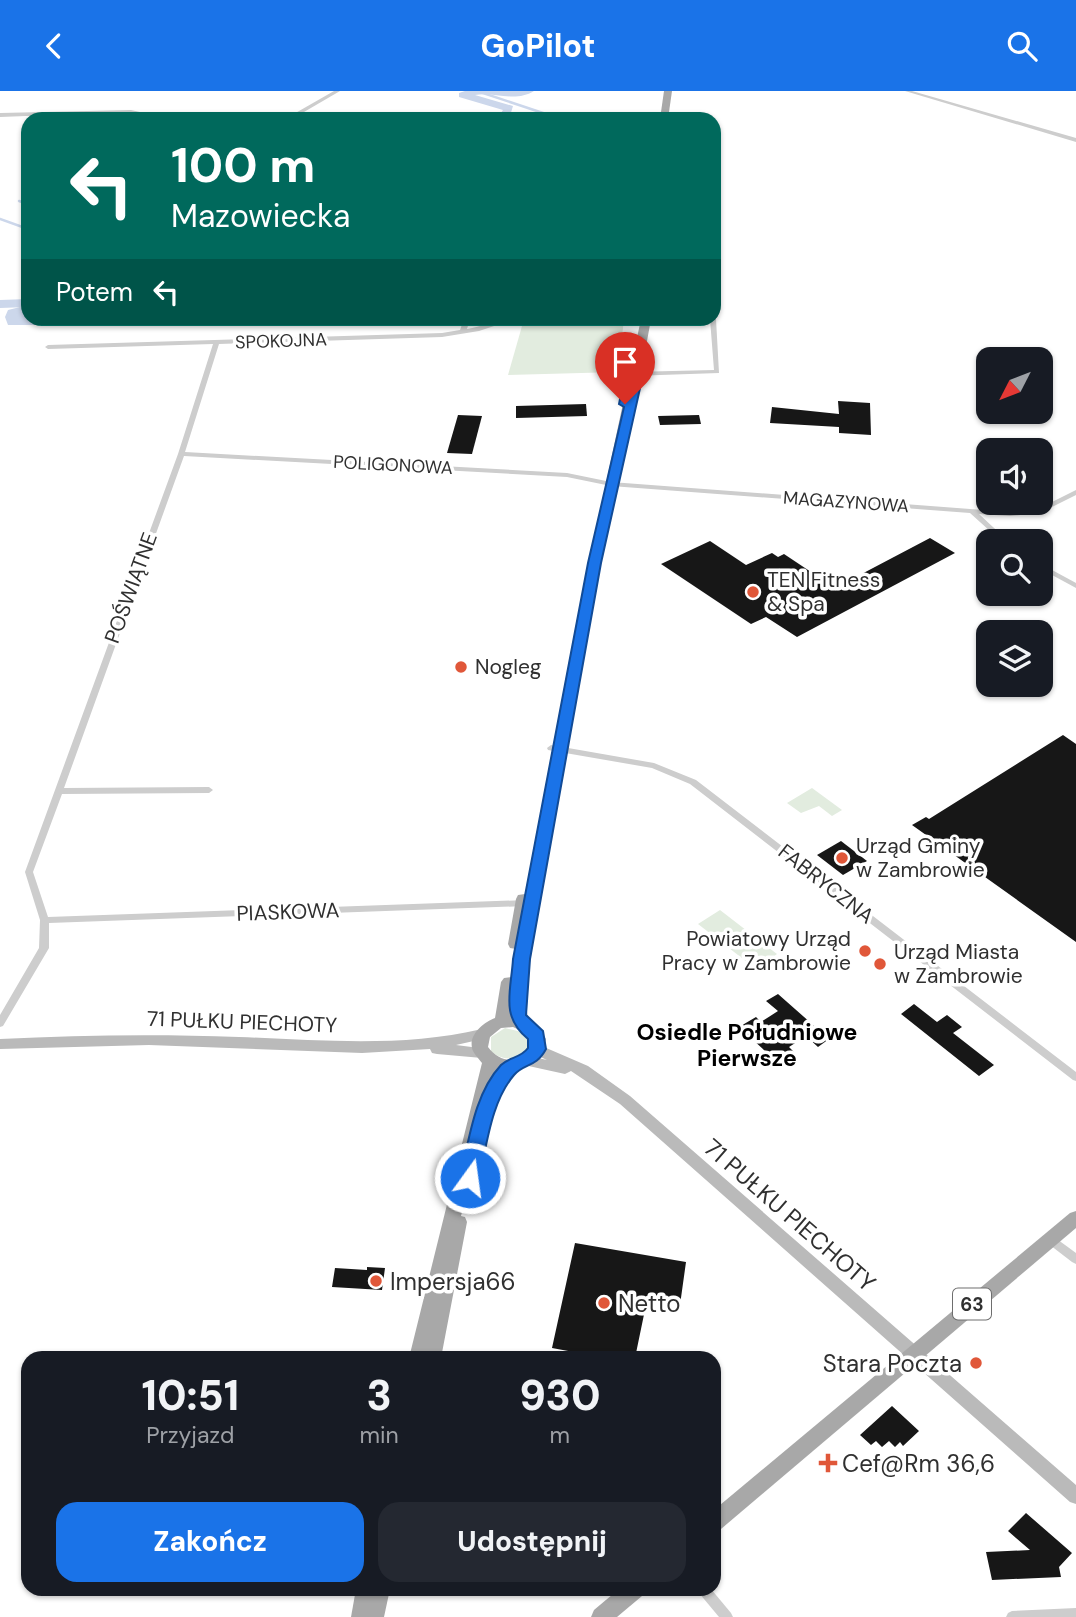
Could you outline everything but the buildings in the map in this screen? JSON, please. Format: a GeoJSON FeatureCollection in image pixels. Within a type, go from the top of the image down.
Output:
{"type":"FeatureCollection","features":[{"type":"Feature","properties":{"kind":"main road"},"geometry":{"type":"LineString","coordinates":[[665,112],[668,91]]}},
{"type":"Feature","properties":{"kind":"main road"},"geometry":{"type":"LineString","coordinates":[[502,1021],[608,483],[645,326]]}},
{"type":"Feature","properties":{"kind":"main road"},"geometry":{"type":"LineString","coordinates":[[521,1023],[517,995],[527,903]]}},
{"type":"Feature","properties":{"kind":"main road"},"geometry":{"type":"LineString","coordinates":[[420,1351],[486,1058],[479,1043],[482,1034],[502,1021],[521,1023],[537,1036],[533,1055],[510,1067],[498,1082],[485,1116],[434,1351]]}},
{"type":"Feature","properties":{"kind":"main road"},"geometry":{"type":"LineString","coordinates":[[486,1058],[510,1067]]}},
{"type":"Feature","properties":{"kind":"main road","name":"63"},"geometry":{"type":"LineString","coordinates":[[721,1516],[1076,1217]]}},
{"type":"Feature","properties":{"kind":"main road"},"geometry":{"type":"LineString","coordinates":[[361,1617],[365,1596]]}},
{"type":"Feature","properties":{"kind":"main road"},"geometry":{"type":"LineString","coordinates":[[374,1617],[378,1596]]}},
{"type":"Feature","properties":{"kind":"main road"},"geometry":{"type":"LineString","coordinates":[[601,1617],[626,1596]]}},
{"type":"Feature","properties":{"kind":"street"},"geometry":{"type":"LineString","coordinates":[[300,112],[338,91]]}},
{"type":"Feature","properties":{"kind":"street"},"geometry":{"type":"LineString","coordinates":[[907,91],[1076,140]]}},
{"type":"Feature","properties":{"kind":"street"},"geometry":{"type":"LineString","coordinates":[[98,112],[136,112]]}},
{"type":"Feature","properties":{"kind":"street"},"geometry":{"type":"LineString","coordinates":[[0,115],[21,114]]}},
{"type":"Feature","properties":{"kind":"street"},"geometry":{"type":"LineString","coordinates":[[463,331],[465,326]]}},
{"type":"Feature","properties":{"kind":"street","name":"SPOKOJNA"},"geometry":{"type":"LineString","coordinates":[[48,347],[216,344],[463,331],[483,326]]}},
{"type":"Feature","properties":{"kind":"street"},"geometry":{"type":"LineString","coordinates":[[634,374],[717,372],[714,326]]}},
{"type":"Feature","properties":{"kind":"street","name":"POŚWIĄTNE"},"geometry":{"type":"LineString","coordinates":[[0,1023],[44,948],[45,921],[29,872],[181,454],[205,386],[216,344]]}},
{"type":"Feature","properties":{"kind":"street","name":"POLIGONOWA"},"geometry":{"type":"LineString","coordinates":[[181,454],[555,474],[608,483]]}},
{"type":"Feature","properties":{"kind":"street","name":"MAGAZYNOWA"},"geometry":{"type":"LineString","coordinates":[[608,483],[973,512],[1032,513],[1076,492]]}},
{"type":"Feature","properties":{"kind":"street"},"geometry":{"type":"LineString","coordinates":[[973,512],[992,529]]}},
{"type":"Feature","properties":{"kind":"street"},"geometry":{"type":"LineString","coordinates":[[1053,573],[1076,586]]}},
{"type":"Feature","properties":{"kind":"street","name":"FABRYCZNA"},"geometry":{"type":"LineString","coordinates":[[555,749],[654,766],[693,782],[1076,1077]]}},
{"type":"Feature","properties":{"kind":"street"},"geometry":{"type":"LineString","coordinates":[[58,791],[209,790]]}},
{"type":"Feature","properties":{"kind":"street","name":"PIASKOWA"},"geometry":{"type":"LineString","coordinates":[[45,921],[527,903]]}},
{"type":"Feature","properties":{"kind":"street","name":"71 PUŁKU PIECHOTY"},"geometry":{"type":"LineString","coordinates":[[0,1044],[99,1039],[373,1047],[460,1040],[482,1034]]}},
{"type":"Feature","properties":{"kind":"street"},"geometry":{"type":"LineString","coordinates":[[373,1047],[486,1058]]}},
{"type":"Feature","properties":{"kind":"street","name":"71 PUŁKU PIECHOTY"},"geometry":{"type":"LineString","coordinates":[[533,1055],[604,1085],[694,1160],[912,1353]]}},
{"type":"Feature","properties":{"kind":"street"},"geometry":{"type":"LineString","coordinates":[[1049,1239],[1076,1259]]}},
{"type":"Feature","properties":{"kind":"street"},"geometry":{"type":"LineString","coordinates":[[912,1353],[1076,1496]]}},
{"type":"Feature","properties":{"kind":"street"},"geometry":{"type":"LineString","coordinates":[[709,1596],[727,1617]]}},
{"type":"Feature","properties":{"kind":"street"},"geometry":{"type":"LineString","coordinates":[[1012,1617],[1076,1614]]}},
{"type":"Feature","properties":{"kind":"shaded area"},"geometry":{"type":"Polygon","coordinates":[[[522,326],[623,326],[618,372],[508,375],[522,326]]]}},
{"type":"Feature","properties":{"kind":"shaded area"},"geometry":{"type":"Polygon","coordinates":[[[812,788],[842,810],[832,816],[819,806],[801,813],[787,803],[812,788]]]}},
{"type":"Feature","properties":{"kind":"shaded area"},"geometry":{"type":"Polygon","coordinates":[[[720,910],[777,954],[756,969],[698,924],[720,910]]]}},
{"type":"Feature","properties":{"kind":"shaded area"},"geometry":{"type":"Polygon","coordinates":[[[505,1028],[522,1032],[528,1040],[527,1050],[514,1058],[504,1058],[491,1051],[491,1037],[505,1028]]]}},
{"type":"Feature","properties":{"kind":"water"},"geometry":{"type":"Polygon","coordinates":[[[21,307],[21,325],[8,325],[5,317],[8,310],[21,307]]]}},
{"type":"Feature","properties":{"kind":"waterway"},"geometry":{"type":"LineString","coordinates":[[477,91],[540,112]]}},
{"type":"Feature","properties":{"kind":"waterway"},"geometry":{"type":"LineString","coordinates":[[477,91],[463,95],[509,108],[507,112]]}},
{"type":"Feature","properties":{"kind":"waterway"},"geometry":{"type":"LineString","coordinates":[[486,91],[515,94],[529,91]]}},
{"type":"Feature","properties":{"kind":"waterway"},"geometry":{"type":"LineString","coordinates":[[0,219],[21,226]]}},
{"type":"Feature","properties":{"kind":"waterway"},"geometry":{"type":"LineString","coordinates":[[0,304],[21,303]]}},
{"type":"Feature","properties":{"kind":"place","name":"TEN Fitness & Spa"},"geometry":{"type":"Point","coordinates":[753,592]}},
{"type":"Feature","properties":{"kind":"place","name":"Nogleg"},"geometry":{"type":"Point","coordinates":[461,667]}},
{"type":"Feature","properties":{"kind":"place","name":"Urząd Gminy w Zambrowie"},"geometry":{"type":"Point","coordinates":[842,858]}},
{"type":"Feature","properties":{"kind":"place","name":"Powiatowy Urząd Pracy w Zambrowie"},"geometry":{"type":"Point","coordinates":[865,951]}},
{"type":"Feature","properties":{"kind":"place","name":"Urząd Miasta w Zambrowie"},"geometry":{"type":"Point","coordinates":[880,964]}},
{"type":"Feature","properties":{"kind":"place","name":"Impersja66"},"geometry":{"type":"Point","coordinates":[376,1281]}},
{"type":"Feature","properties":{"kind":"place","name":"Netto"},"geometry":{"type":"Point","coordinates":[604,1303]}},
{"type":"Feature","properties":{"kind":"place","name":"Stara Poczta"},"geometry":{"type":"Point","coordinates":[976,1363]}},
{"type":"Feature","properties":{"kind":"place","name":"Cef@Rm 36,6"},"geometry":{"type":"Point","coordinates":[828,1463]}},
{"type":"Feature","properties":{"kind":"district","name":"Osiedle Południowe Pierwsze"},"geometry":{"type":"Point","coordinates":[747,1045]}},
{"type":"Feature","properties":{"kind":"route"},"geometry":{"type":"LineString","coordinates":[[470,1178],[485,1116],[498,1082],[510,1067],[529,1061],[538,1045],[537,1036],[521,1023],[518,1015],[517,995],[522,959],[554,772],[595,563],[638,375],[631,374],[625,404]]}}]}
